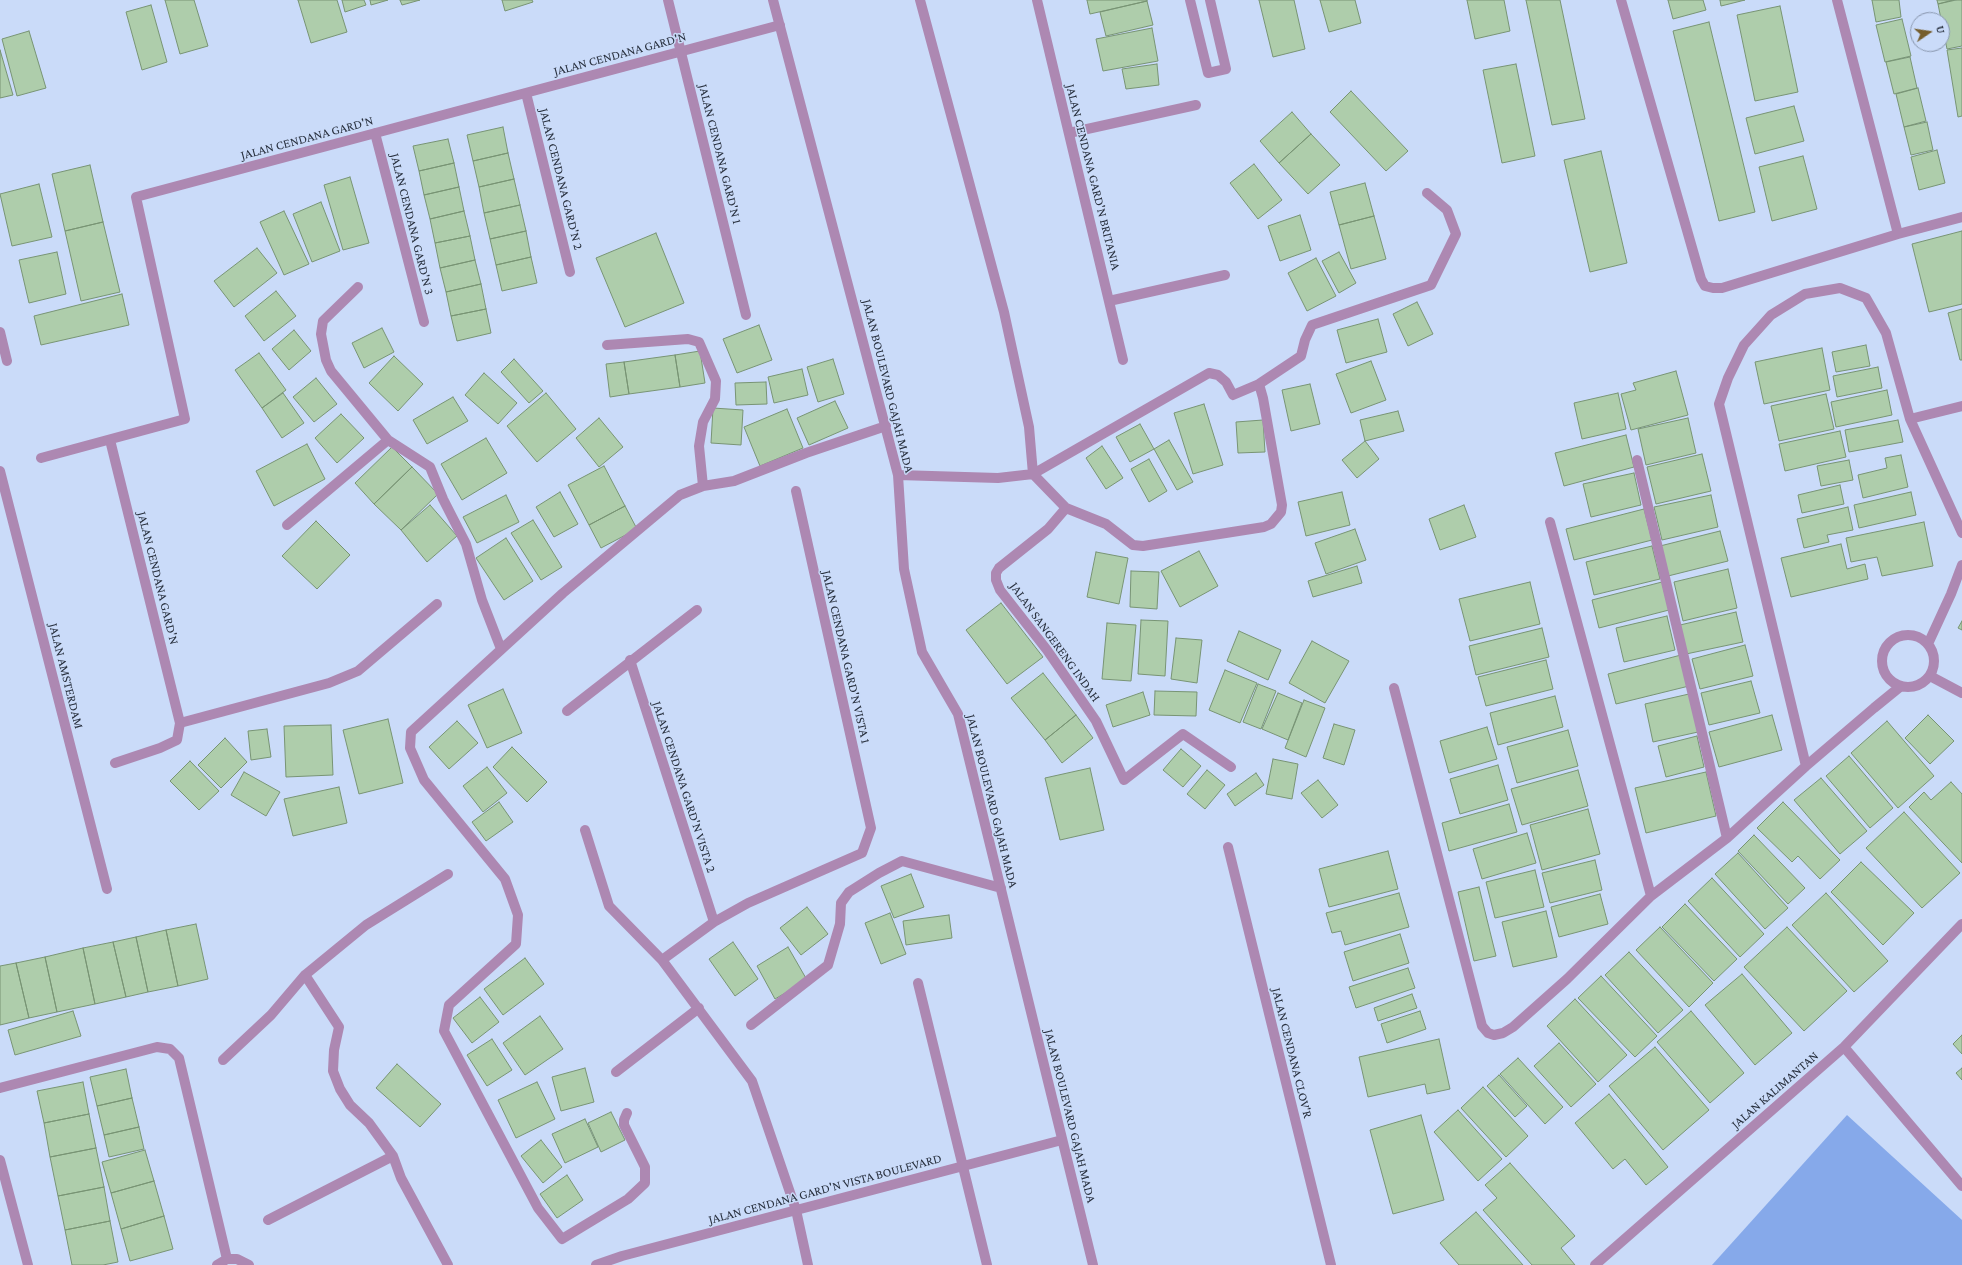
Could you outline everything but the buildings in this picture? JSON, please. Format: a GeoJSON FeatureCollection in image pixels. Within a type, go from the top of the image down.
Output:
{"type":"FeatureCollection","features":[{"type":"Feature","properties":{"kind":"street","name":"JALAN CENDANA GARD'N 1"},"geometry":{"type":"LineString","coordinates":[[668,0],[746,315]]}},
{"type":"Feature","properties":{"kind":"street","name":"JALAN BOULEVARD GAJAH MADA"},"geometry":{"type":"LineString","coordinates":[[774,0],[898,475],[904,569],[922,652],[958,714],[1093,1265]]}},
{"type":"Feature","properties":{"kind":"street"},"geometry":{"type":"LineString","coordinates":[[920,0],[1004,312],[1029,427],[1033,474],[1066,508],[1097,519],[1106,524],[1133,545],[1143,546],[1264,527],[1271,524],[1281,512],[1282,505],[1263,398],[1259,384]]}},
{"type":"Feature","properties":{"kind":"street","name":"JALAN CENDANA GARD'N BRITANIA"},"geometry":{"type":"LineString","coordinates":[[1037,0],[1123,360]]}},
{"type":"Feature","properties":{"kind":"street"},"geometry":{"type":"LineString","coordinates":[[1190,0],[1208,73],[1226,68],[1210,0]]}},
{"type":"Feature","properties":{"kind":"street"},"geometry":{"type":"LineString","coordinates":[[1621,0],[1701,279],[1705,286],[1722,288],[1898,234],[1962,217]]}},
{"type":"Feature","properties":{"kind":"street"},"geometry":{"type":"LineString","coordinates":[[1837,0],[1898,234]]}},
{"type":"Feature","properties":{"kind":"street","name":"JALAN CENDANA GARD'N"},"geometry":{"type":"LineString","coordinates":[[42,458],[185,419],[136,197],[780,25]]}},
{"type":"Feature","properties":{"kind":"street","name":"JALAN CENDANA GARD'N 2"},"geometry":{"type":"LineString","coordinates":[[526,93],[570,272]]}},
{"type":"Feature","properties":{"kind":"street"},"geometry":{"type":"LineString","coordinates":[[1069,133],[1196,104]]}},
{"type":"Feature","properties":{"kind":"street","name":"JALAN CENDANA GARD'N 3"},"geometry":{"type":"LineString","coordinates":[[375,133],[424,322]]}},
{"type":"Feature","properties":{"kind":"street"},"geometry":{"type":"LineString","coordinates":[[898,475],[998,478],[1033,474],[1209,373],[1218,375],[1226,382],[1233,395],[1259,384],[1301,356],[1305,340],[1312,325],[1432,285],[1456,234],[1446,210],[1427,193]]}},
{"type":"Feature","properties":{"kind":"street"},"geometry":{"type":"LineString","coordinates":[[1109,301],[1225,275]]}},
{"type":"Feature","properties":{"kind":"street"},"geometry":{"type":"LineString","coordinates":[[358,287],[323,321],[321,334],[326,360],[331,371],[388,440],[430,467],[443,499],[466,544],[482,600],[501,649]]}},
{"type":"Feature","properties":{"kind":"street"},"geometry":{"type":"LineString","coordinates":[[1806,766],[1719,404],[1728,378],[1744,345],[1771,315],[1806,294],[1840,288],[1866,298],[1886,333],[1910,419],[1962,533]]}},
{"type":"Feature","properties":{"kind":"street"},"geometry":{"type":"LineString","coordinates":[[0,332],[7,361]]}},
{"type":"Feature","properties":{"kind":"street"},"geometry":{"type":"LineString","coordinates":[[607,345],[688,339],[699,342],[716,381],[715,399],[703,422],[699,446],[703,486]]}},
{"type":"Feature","properties":{"kind":"street"},"geometry":{"type":"LineString","coordinates":[[1910,419],[1962,406]]}},
{"type":"Feature","properties":{"kind":"street"},"geometry":{"type":"LineString","coordinates":[[627,1113],[624,1120],[624,1125],[645,1167],[645,1183],[628,1198],[562,1239],[538,1208],[444,1031],[450,1005],[516,944],[518,915],[505,879],[424,780],[410,748],[411,732],[563,593],[680,495],[703,486],[734,481],[806,453],[886,426]]}},
{"type":"Feature","properties":{"kind":"street","name":"JALAN CENDANA GARD'N"},"geometry":{"type":"LineString","coordinates":[[110,440],[180,723],[178,740],[160,748],[114,763]]}},
{"type":"Feature","properties":{"kind":"street"},"geometry":{"type":"LineString","coordinates":[[287,525],[388,440]]}},
{"type":"Feature","properties":{"kind":"street"},"geometry":{"type":"LineString","coordinates":[[1637,460],[1727,838]]}},
{"type":"Feature","properties":{"kind":"street","name":"JALAN AMSTERDAM"},"geometry":{"type":"LineString","coordinates":[[0,471],[107,889]]}},
{"type":"Feature","properties":{"kind":"street","name":"JALAN CENDANA GARD'N VISTA 1"},"geometry":{"type":"LineString","coordinates":[[714,922],[748,903],[862,853],[871,828],[796,491]]}},
{"type":"Feature","properties":{"kind":"street","name":"JALAN SANGERENG INDAH"},"geometry":{"type":"LineString","coordinates":[[1066,508],[1048,529],[999,568],[996,573],[996,580],[1000,590],[1047,650],[1096,721],[1124,780],[1183,734],[1231,767]]}},
{"type":"Feature","properties":{"kind":"street"},"geometry":{"type":"LineString","coordinates":[[1550,522],[1651,896]]}},
{"type":"Feature","properties":{"kind":"street"},"geometry":{"type":"LineString","coordinates":[[1928,644],[1951,594],[1962,565]]}},
{"type":"Feature","properties":{"kind":"street"},"geometry":{"type":"LineString","coordinates":[[180,723],[328,683],[358,671],[437,604]]}},
{"type":"Feature","properties":{"kind":"street"},"geometry":{"type":"LineString","coordinates":[[567,711],[630,660],[697,610]]}},
{"type":"Feature","properties":{"kind":"street"},"geometry":{"type":"LineString","coordinates":[[1907,635],[1922,639],[1928,644],[1934,660],[1930,676],[1924,682],[1917,686],[1901,686],[1894,683],[1883,671],[1883,654],[1891,640],[1907,635]]}},
{"type":"Feature","properties":{"kind":"street","name":"JALAN CENDANA GARD'N VISTA 2"},"geometry":{"type":"LineString","coordinates":[[630,660],[714,922]]}},
{"type":"Feature","properties":{"kind":"street"},"geometry":{"type":"LineString","coordinates":[[1930,676],[1962,693]]}},
{"type":"Feature","properties":{"kind":"street"},"geometry":{"type":"LineString","coordinates":[[1394,688],[1482,1026],[1488,1033],[1494,1035],[1503,1033],[1513,1027],[1567,980],[1651,896],[1727,838],[1806,766],[1901,686]]}},
{"type":"Feature","properties":{"kind":"street"},"geometry":{"type":"LineString","coordinates":[[585,830],[609,906],[662,960],[752,1081],[796,1210],[808,1265]]}},
{"type":"Feature","properties":{"kind":"street","name":"JALAN CENDANA CLOV'R"},"geometry":{"type":"LineString","coordinates":[[1228,847],[1331,1265]]}},
{"type":"Feature","properties":{"kind":"street"},"geometry":{"type":"LineString","coordinates":[[751,1025],[828,965],[840,924],[841,903],[846,895],[866,881],[902,861],[1001,888]]}},
{"type":"Feature","properties":{"kind":"street"},"geometry":{"type":"LineString","coordinates":[[224,1060],[271,1015],[305,975],[366,925],[448,874]]}},
{"type":"Feature","properties":{"kind":"street"},"geometry":{"type":"LineString","coordinates":[[662,960],[714,922]]}},
{"type":"Feature","properties":{"kind":"street","name":"JALAN KALIMANTAN"},"geometry":{"type":"LineString","coordinates":[[1595,1265],[1844,1047],[1962,924]]}},
{"type":"Feature","properties":{"kind":"street"},"geometry":{"type":"LineString","coordinates":[[305,975],[339,1027],[334,1050],[333,1071],[340,1089],[350,1105],[369,1123],[393,1156],[402,1178],[448,1265]]}},
{"type":"Feature","properties":{"kind":"street"},"geometry":{"type":"LineString","coordinates":[[918,983],[987,1265]]}},
{"type":"Feature","properties":{"kind":"street"},"geometry":{"type":"LineString","coordinates":[[616,1072],[699,1008]]}},
{"type":"Feature","properties":{"kind":"street"},"geometry":{"type":"LineString","coordinates":[[0,1088],[157,1047],[170,1049],[179,1058],[227,1259]]}},
{"type":"Feature","properties":{"kind":"street"},"geometry":{"type":"LineString","coordinates":[[1844,1047],[1962,1186]]}},
{"type":"Feature","properties":{"kind":"street","name":"JALAN CENDANA GARD'N VISTA BOULEVARD"},"geometry":{"type":"LineString","coordinates":[[596,1265],[623,1260],[796,1210],[1062,1140]]}},
{"type":"Feature","properties":{"kind":"street"},"geometry":{"type":"LineString","coordinates":[[268,1220],[393,1156]]}},
{"type":"Feature","properties":{"kind":"street"},"geometry":{"type":"LineString","coordinates":[[0,1160],[28,1265]]}},
{"type":"Feature","properties":{"kind":"street"},"geometry":{"type":"LineString","coordinates":[[217,1265],[227,1259],[237,1259],[249,1265]]}},
{"type":"Feature","properties":{"kind":"shaded area"},"geometry":{"type":"Polygon","coordinates":[[[1847,1115],[1962,1220],[1962,1265],[1712,1265],[1847,1115]]]}}]}
